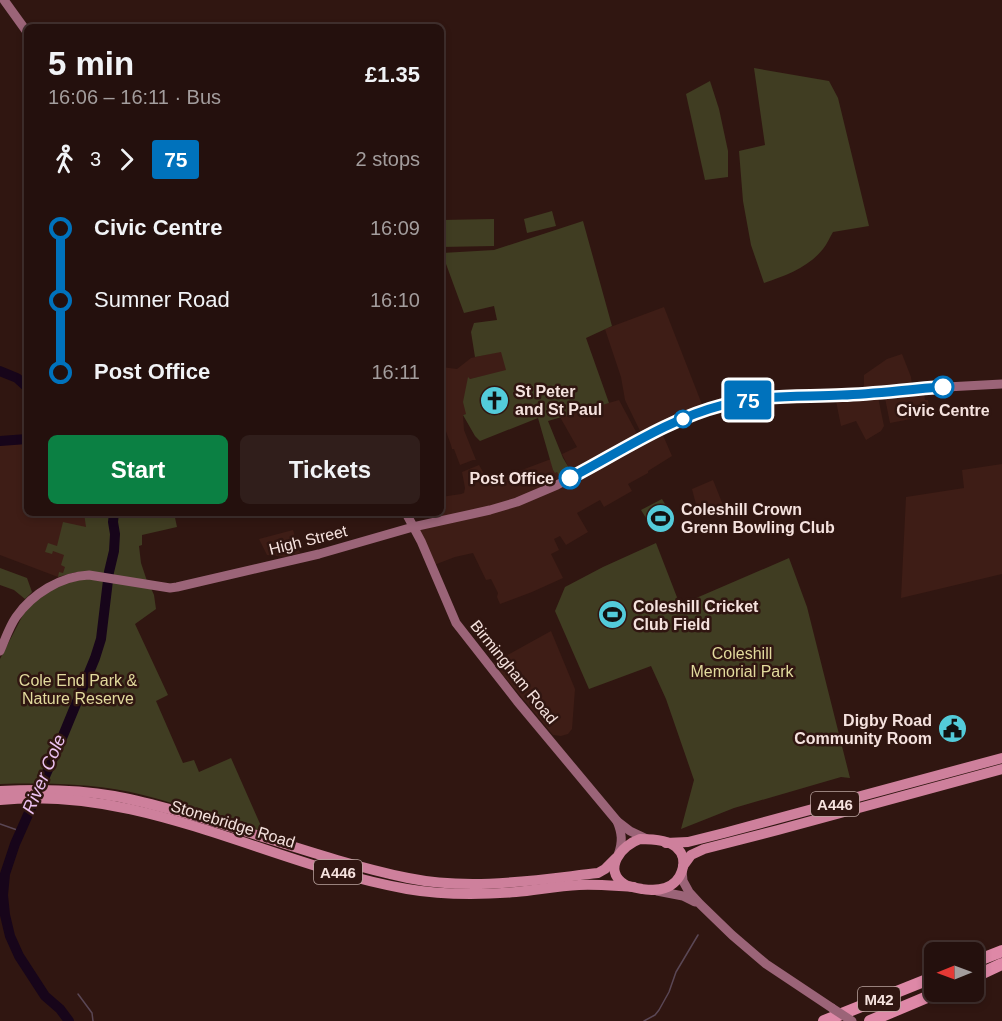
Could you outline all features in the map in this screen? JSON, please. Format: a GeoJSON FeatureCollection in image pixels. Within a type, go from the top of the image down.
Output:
{"type":"FeatureCollection","features":[{"type":"Feature","properties":{"kind":"highway","name":"A446"},"geometry":{"type":"LineString","coordinates":[[666,843],[682,843],[705,838],[1002,758]]}},
{"type":"Feature","properties":{"kind":"highway","name":"A446"},"geometry":{"type":"LineString","coordinates":[[683,868],[691,855],[704,849],[1002,769]]}},
{"type":"Feature","properties":{"kind":"highway","name":"Stonebridge Road"},"geometry":{"type":"LineString","coordinates":[[0,791],[22,794],[103,794],[143,802],[350,864],[410,878],[450,883],[517,882],[598,873],[605,870],[617,856]]}},
{"type":"Feature","properties":{"kind":"highway","name":"Stonebridge Road"},"geometry":{"type":"LineString","coordinates":[[0,800],[22,794]]}},
{"type":"Feature","properties":{"kind":"highway","name":"Stonebridge Road"},"geometry":{"type":"LineString","coordinates":[[52,794],[143,812],[347,875],[407,889],[476,894],[581,885],[634,888]]}},
{"type":"Feature","properties":{"kind":"highway"},"geometry":{"type":"LineString","coordinates":[[647,839],[673,845],[682,857],[683,868],[679,877],[664,889],[634,888],[619,879],[615,871],[617,856],[625,846],[647,839]]}},
{"type":"Feature","properties":{"kind":"highway"},"geometry":{"type":"LineString","coordinates":[[984,958],[1002,951]]}},
{"type":"Feature","properties":{"kind":"highway"},"geometry":{"type":"LineString","coordinates":[[984,972],[1002,964]]}},
{"type":"Feature","properties":{"kind":"highway","name":"M42"},"geometry":{"type":"LineString","coordinates":[[824,1021],[924,981]]}},
{"type":"Feature","properties":{"kind":"highway","name":"M42"},"geometry":{"type":"LineString","coordinates":[[870,1021],[924,998]]}},
{"type":"Feature","properties":{"kind":"main road"},"geometry":{"type":"LineString","coordinates":[[4,0],[24,28]]}},
{"type":"Feature","properties":{"kind":"main road","name":"High Street"},"geometry":{"type":"LineString","coordinates":[[0,651],[22,609],[53,585],[80,575],[170,588],[184,586],[319,554],[413,527],[495,509],[537,495],[663,428],[699,412],[725,404],[788,396],[843,395],[1002,384]]}},
{"type":"Feature","properties":{"kind":"main road","name":"Birmingham Road"},"geometry":{"type":"LineString","coordinates":[[408,516],[456,623],[616,821],[647,839]]}},
{"type":"Feature","properties":{"kind":"main road"},"geometry":{"type":"LineString","coordinates":[[616,821],[621,838],[621,848],[617,856]]}},
{"type":"Feature","properties":{"kind":"main road"},"geometry":{"type":"LineString","coordinates":[[683,868],[684,885],[732,935],[766,964],[852,1021]]}},
{"type":"Feature","properties":{"kind":"main road"},"geometry":{"type":"LineString","coordinates":[[654,890],[700,904]]}},
{"type":"Feature","properties":{"kind":"shaded area"},"geometry":{"type":"Polygon","coordinates":[[[664,307],[703,407],[671,419],[642,435],[625,400],[621,377],[605,329],[664,307]]]}},
{"type":"Feature","properties":{"kind":"shaded area"},"geometry":{"type":"Polygon","coordinates":[[[516,348],[519,368],[468,378],[466,414],[463,415],[464,430],[476,460],[460,465],[444,426],[444,367],[457,369],[471,358],[516,348]]]}},
{"type":"Feature","properties":{"kind":"shaded area"},"geometry":{"type":"Polygon","coordinates":[[[902,354],[912,385],[864,390],[864,375],[887,359],[902,354]]]}},
{"type":"Feature","properties":{"kind":"shaded area"},"geometry":{"type":"Polygon","coordinates":[[[924,392],[930,413],[890,423],[885,398],[924,392]]]}},
{"type":"Feature","properties":{"kind":"shaded area"},"geometry":{"type":"Polygon","coordinates":[[[878,397],[884,426],[881,431],[866,440],[856,421],[841,426],[836,401],[878,397]]]}},
{"type":"Feature","properties":{"kind":"shaded area"},"geometry":{"type":"Polygon","coordinates":[[[619,400],[642,443],[662,433],[672,456],[628,484],[632,491],[604,507],[600,500],[577,513],[588,532],[566,545],[560,536],[554,539],[559,550],[551,554],[563,578],[500,604],[498,593],[491,579],[486,580],[473,553],[434,565],[419,530],[434,525],[431,516],[444,516],[444,497],[464,493],[462,472],[479,465],[490,484],[551,459],[553,470],[557,472],[565,486],[575,480],[562,454],[577,447],[560,417],[619,400]]]}},
{"type":"Feature","properties":{"kind":"shaded area"},"geometry":{"type":"Polygon","coordinates":[[[24,439],[24,516],[85,516],[87,527],[76,572],[58,577],[0,555],[0,441],[24,439]]]}},
{"type":"Feature","properties":{"kind":"shaded area"},"geometry":{"type":"Polygon","coordinates":[[[1002,464],[1002,574],[901,598],[906,497],[964,488],[962,470],[1002,464]]]}},
{"type":"Feature","properties":{"kind":"shaded area"},"geometry":{"type":"Polygon","coordinates":[[[713,480],[723,505],[699,516],[692,489],[713,480]]]}},
{"type":"Feature","properties":{"kind":"shaded area"},"geometry":{"type":"Polygon","coordinates":[[[293,530],[300,553],[286,557],[267,555],[259,539],[293,530]]]}},
{"type":"Feature","properties":{"kind":"shaded area"},"geometry":{"type":"Polygon","coordinates":[[[551,631],[575,689],[572,729],[568,734],[561,736],[553,735],[493,663],[551,631]]]}},
{"type":"Feature","properties":{"kind":"green space"},"geometry":{"type":"Polygon","coordinates":[[[754,68],[829,81],[838,98],[869,226],[833,232],[823,249],[811,261],[788,274],[764,283],[751,245],[743,201],[739,151],[765,145],[754,68]]]}},
{"type":"Feature","properties":{"kind":"green space"},"geometry":{"type":"Polygon","coordinates":[[[710,81],[728,151],[728,177],[705,180],[686,94],[710,81]]]}},
{"type":"Feature","properties":{"kind":"green space"},"geometry":{"type":"Polygon","coordinates":[[[552,211],[556,226],[527,233],[524,219],[552,211]]]}},
{"type":"Feature","properties":{"kind":"green space"},"geometry":{"type":"Polygon","coordinates":[[[494,219],[494,246],[444,247],[444,220],[494,219]]]}},
{"type":"Feature","properties":{"kind":"green space"},"geometry":{"type":"Polygon","coordinates":[[[583,221],[612,326],[586,338],[609,403],[548,421],[563,458],[572,473],[560,478],[553,470],[538,418],[480,441],[463,415],[466,414],[463,402],[468,377],[470,379],[506,370],[501,352],[475,357],[471,332],[474,323],[497,320],[494,306],[464,313],[444,253],[494,250],[583,221]]]}},
{"type":"Feature","properties":{"kind":"green space","name":"Coleshill Crown Grenn Bowling Club"},"geometry":{"type":"Polygon","coordinates":[[[662,499],[675,521],[654,531],[641,510],[662,499]]]}},
{"type":"Feature","properties":{"kind":"green space"},"geometry":{"type":"Polygon","coordinates":[[[84,516],[175,516],[177,527],[142,535],[142,545],[139,546],[141,563],[147,581],[76,572],[58,577],[59,572],[63,573],[65,567],[61,565],[64,555],[53,551],[52,554],[45,552],[48,543],[57,546],[63,522],[86,527],[84,516]]]}},
{"type":"Feature","properties":{"kind":"green space","name":"Coleshill Memorial Park"},"geometry":{"type":"Polygon","coordinates":[[[656,543],[680,605],[789,558],[807,607],[850,778],[841,777],[734,808],[681,829],[694,780],[666,699],[651,666],[589,689],[555,611],[565,587],[656,543]]]}},
{"type":"Feature","properties":{"kind":"green space"},"geometry":{"type":"Polygon","coordinates":[[[0,568],[27,578],[32,592],[25,599],[14,590],[0,585],[0,568]]]}},
{"type":"Feature","properties":{"kind":"green space","name":"Cole End Park & Nature Reserve"},"geometry":{"type":"Polygon","coordinates":[[[87,578],[150,586],[156,609],[135,624],[168,695],[156,701],[183,763],[194,760],[199,772],[231,758],[261,826],[258,832],[172,803],[125,791],[72,785],[0,784],[0,659],[24,613],[33,603],[59,585],[87,578]]]}},
{"type":"Feature","properties":{"kind":"waterway","name":"River Cole"},"geometry":{"type":"LineString","coordinates":[[0,371],[17,378],[24,384]]}},
{"type":"Feature","properties":{"kind":"waterway","name":"River Cole"},"geometry":{"type":"LineString","coordinates":[[0,441],[24,439]]}},
{"type":"Feature","properties":{"kind":"waterway","name":"River Cole"},"geometry":{"type":"LineString","coordinates":[[69,1021],[60,1009],[45,996],[19,956],[10,936],[3,895],[5,874],[15,844],[62,738],[101,639],[109,572],[114,551],[114,516]]}},
{"type":"Feature","properties":{"kind":"waterway"},"geometry":{"type":"LineString","coordinates":[[0,824],[20,831]]}},
{"type":"Feature","properties":{"kind":"waterway"},"geometry":{"type":"LineString","coordinates":[[644,1021],[659,1010],[676,972],[698,935]]}},
{"type":"Feature","properties":{"kind":"waterway"},"geometry":{"type":"LineString","coordinates":[[78,994],[92,1013],[93,1021]]}},
{"type":"Feature","properties":{"kind":"bus line","name":"75"},"geometry":{"type":"LineString","coordinates":[[570,478],[663,428],[699,412],[725,404],[767,397],[881,393],[943,387]]}},
{"type":"Feature","properties":{"kind":"place","name":"Civic Centre"},"geometry":{"type":"Point","coordinates":[943,387]}},
{"type":"Feature","properties":{"kind":"place","name":"St Peter and St Paul"},"geometry":{"type":"Point","coordinates":[494,400]}},
{"type":"Feature","properties":{"kind":"place","name":"Post Office"},"geometry":{"type":"Point","coordinates":[570,478]}},
{"type":"Feature","properties":{"kind":"place","name":"Coleshill Crown Grenn Bowling Club"},"geometry":{"type":"Point","coordinates":[660,518]}},
{"type":"Feature","properties":{"kind":"place","name":"Coleshill Cricket Club Field"},"geometry":{"type":"Point","coordinates":[612,615]}},
{"type":"Feature","properties":{"kind":"place","name":"Digby Road Community Room"},"geometry":{"type":"Point","coordinates":[953,729]}}]}
